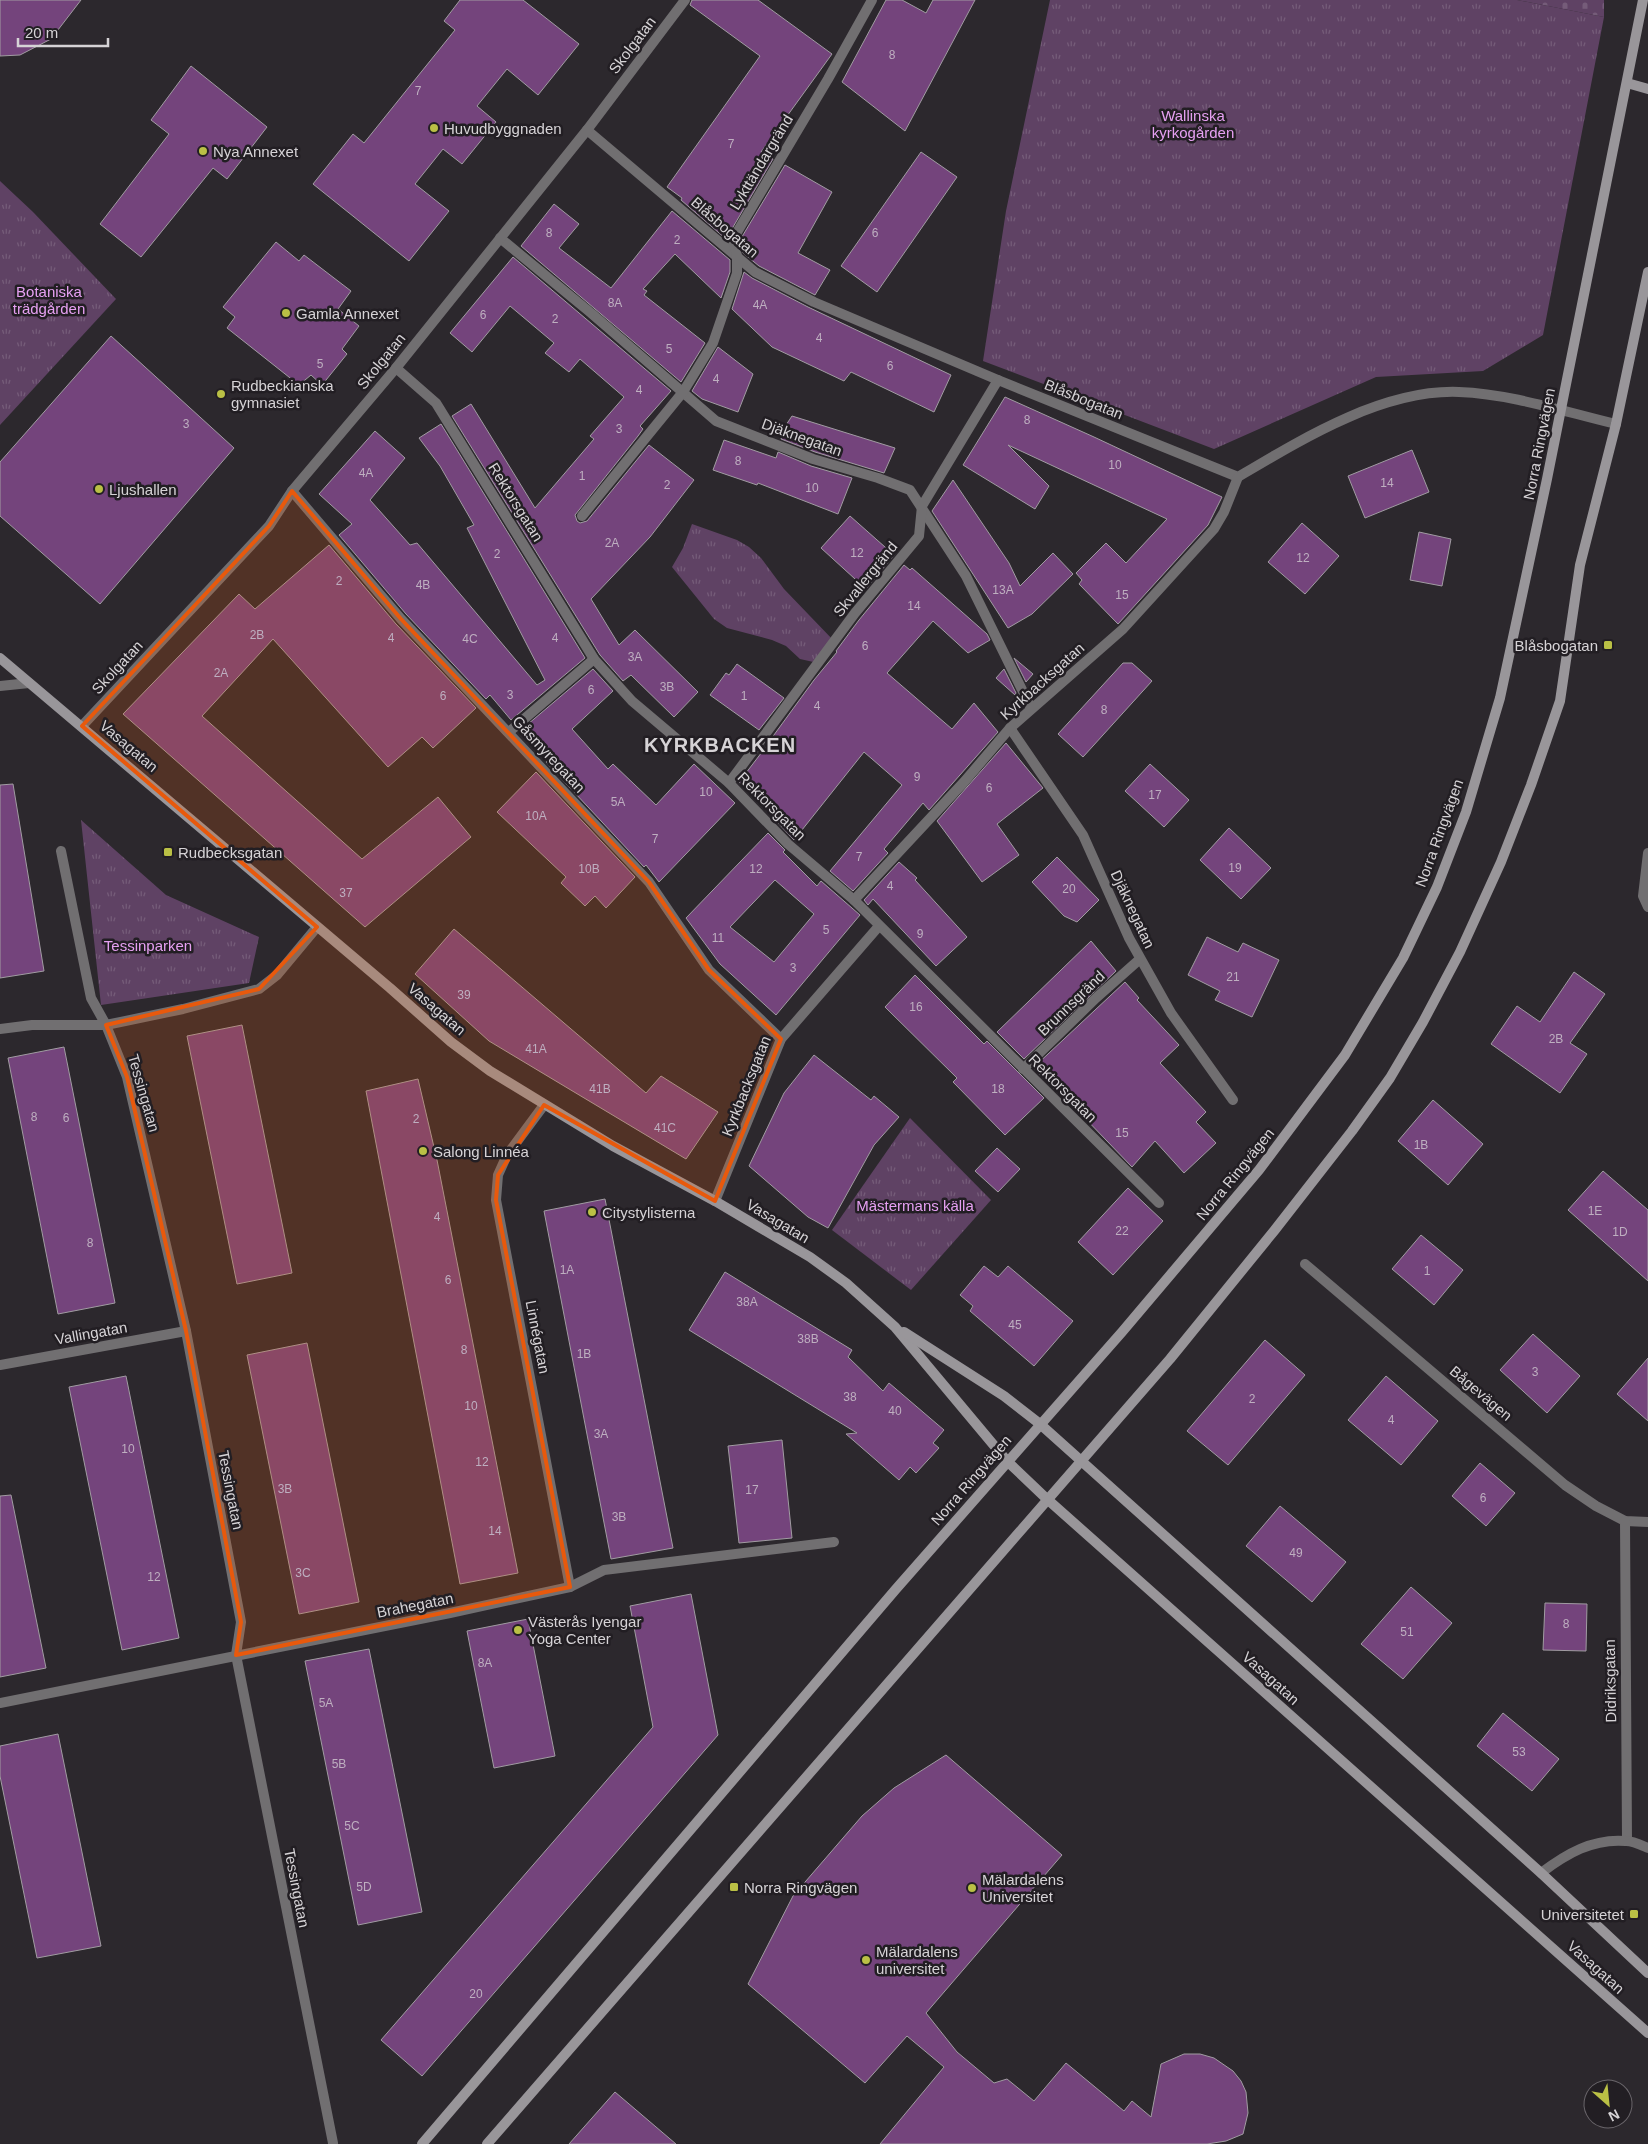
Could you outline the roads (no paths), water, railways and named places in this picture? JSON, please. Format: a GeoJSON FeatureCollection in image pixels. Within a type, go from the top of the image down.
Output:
{"type":"FeatureCollection","features":[{"type":"Feature","properties":{"kind":"main road","name":"Norra Ringvägen"},"geometry":{"type":"LineString","coordinates":[[422,2144],[1007,1461],[1122,1332],[1259,1170],[1345,1056],[1402,958],[1437,887],[1466,812],[1500,698],[1561,411],[1644,0]]}},
{"type":"Feature","properties":{"kind":"main road"},"geometry":{"type":"LineString","coordinates":[[1628,83],[1648,89]]}},
{"type":"Feature","properties":{"kind":"main road"},"geometry":{"type":"LineString","coordinates":[[487,2144],[815,1769],[1182,1344],[1352,1131],[1394,1070],[1423,1022],[1456,960],[1501,862],[1531,785],[1560,701],[1580,565],[1616,424],[1648,272]]}},
{"type":"Feature","properties":{"kind":"main road","name":"Vasagatan"},"geometry":{"type":"LineString","coordinates":[[0,658],[390,988],[451,1042],[490,1071],[613,1146],[715,1201],[810,1258],[846,1283],[895,1326],[1004,1396],[1040,1424],[1541,1873],[1648,1973]]}},
{"type":"Feature","properties":{"kind":"main road","name":"Vasagatan"},"geometry":{"type":"LineString","coordinates":[[895,1326],[1007,1461],[1047,1499],[1648,2033]]}},
{"type":"Feature","properties":{"kind":"street","name":"Skolgatan"},"geometry":{"type":"LineString","coordinates":[[82,726],[269,526],[292,492],[396,368],[587,130],[685,0]]}},
{"type":"Feature","properties":{"kind":"street","name":"Lykttändargränd"},"geometry":{"type":"LineString","coordinates":[[582,516],[683,392],[713,343],[737,273],[733,239],[828,79],[872,0]]}},
{"type":"Feature","properties":{"kind":"street","name":"Blåsbogatan"},"geometry":{"type":"LineString","coordinates":[[587,130],[755,272],[814,302],[998,380],[1238,477]]}},
{"type":"Feature","properties":{"kind":"street","name":"Djäknegatan"},"geometry":{"type":"LineString","coordinates":[[500,238],[716,421],[813,459],[878,478],[910,490],[966,576],[1031,708]]}},
{"type":"Feature","properties":{"kind":"street","name":"Rektorsgatan"},"geometry":{"type":"LineString","coordinates":[[396,368],[436,403],[594,659],[632,701],[728,783],[788,844],[854,900],[1159,1203]]}},
{"type":"Feature","properties":{"kind":"street","name":"Skvallergränd"},"geometry":{"type":"LineString","coordinates":[[728,783],[855,613],[919,536],[922,506],[998,380]]}},
{"type":"Feature","properties":{"kind":"street"},"geometry":{"type":"LineString","coordinates":[[1238,477],[1290,446],[1374,406],[1407,396],[1460,392],[1506,398],[1616,424]]}},
{"type":"Feature","properties":{"kind":"street","name":"Kyrkbacksgatan"},"geometry":{"type":"LineString","coordinates":[[854,900],[964,782],[1010,728],[1123,629],[1214,529],[1224,512],[1238,477]]}},
{"type":"Feature","properties":{"kind":"street","name":"Gåsmyregatan"},"geometry":{"type":"LineString","coordinates":[[292,492],[401,618],[649,882],[709,970],[780,1038]]}},
{"type":"Feature","properties":{"kind":"street"},"geometry":{"type":"LineString","coordinates":[[508,732],[594,659]]}},
{"type":"Feature","properties":{"kind":"street"},"geometry":{"type":"LineString","coordinates":[[0,686],[29,683]]}},
{"type":"Feature","properties":{"kind":"street","name":"Djäknegatan"},"geometry":{"type":"LineString","coordinates":[[1010,728],[1083,835],[1140,959],[1171,1013],[1233,1100]]}},
{"type":"Feature","properties":{"kind":"street","name":"Tessingatan"},"geometry":{"type":"LineString","coordinates":[[61,851],[91,998],[106,1025],[127,1077],[186,1331],[241,1622],[236,1655],[333,2143]]}},
{"type":"Feature","properties":{"kind":"street"},"geometry":{"type":"LineString","coordinates":[[1648,853],[1644,896],[1648,907]]}},
{"type":"Feature","properties":{"kind":"street","name":"Kyrkbacksgatan"},"geometry":{"type":"LineString","coordinates":[[715,1201],[780,1038],[879,926]]}},
{"type":"Feature","properties":{"kind":"street"},"geometry":{"type":"LineString","coordinates":[[0,1029],[32,1025],[106,1025],[184,1009],[259,989],[277,975],[317,927]]}},
{"type":"Feature","properties":{"kind":"street","name":"Brunnsgränd"},"geometry":{"type":"LineString","coordinates":[[1024,1069],[1096,998],[1140,959]]}},
{"type":"Feature","properties":{"kind":"street","name":"Linnégatan"},"geometry":{"type":"LineString","coordinates":[[544,1105],[507,1155],[498,1176],[496,1200],[570,1587]]}},
{"type":"Feature","properties":{"kind":"street","name":"Bågevägen"},"geometry":{"type":"LineString","coordinates":[[1305,1264],[1565,1485],[1596,1506],[1625,1520],[1648,1522]]}},
{"type":"Feature","properties":{"kind":"street","name":"Vallingatan"},"geometry":{"type":"LineString","coordinates":[[0,1365],[186,1331]]}},
{"type":"Feature","properties":{"kind":"street","name":"Didriksgatan"},"geometry":{"type":"LineString","coordinates":[[1625,1520],[1627,1840]]}},
{"type":"Feature","properties":{"kind":"street","name":"Brahegatan"},"geometry":{"type":"LineString","coordinates":[[0,1703],[450,1613],[570,1587],[604,1570],[834,1542]]}},
{"type":"Feature","properties":{"kind":"street"},"geometry":{"type":"LineString","coordinates":[[1541,1873],[1564,1856],[1594,1842],[1627,1840],[1648,1848]]}},
{"type":"Feature","properties":{"kind":"place","name":"Huvudbyggnaden"},"geometry":{"type":"Point","coordinates":[434,128]}},
{"type":"Feature","properties":{"kind":"place","name":"Nya Annexet"},"geometry":{"type":"Point","coordinates":[203,151]}},
{"type":"Feature","properties":{"kind":"place","name":"Gamla Annexet"},"geometry":{"type":"Point","coordinates":[286,313]}},
{"type":"Feature","properties":{"kind":"place","name":"Rudbeckianska gymnasiet"},"geometry":{"type":"Point","coordinates":[221,394]}},
{"type":"Feature","properties":{"kind":"place","name":"Ljushallen"},"geometry":{"type":"Point","coordinates":[99,489]}},
{"type":"Feature","properties":{"kind":"place","name":"Blåsbogatan"},"geometry":{"type":"Point","coordinates":[1608,645]}},
{"type":"Feature","properties":{"kind":"place","name":"Rudbecksgatan"},"geometry":{"type":"Point","coordinates":[168,852]}},
{"type":"Feature","properties":{"kind":"place","name":"Salong Linnéa"},"geometry":{"type":"Point","coordinates":[423,1151]}},
{"type":"Feature","properties":{"kind":"place","name":"Citystylisterna"},"geometry":{"type":"Point","coordinates":[592,1212]}},
{"type":"Feature","properties":{"kind":"place","name":"Västerås Iyengar Yoga Center"},"geometry":{"type":"Point","coordinates":[518,1630]}},
{"type":"Feature","properties":{"kind":"place","name":"Norra Ringvägen"},"geometry":{"type":"Point","coordinates":[734,1887]}},
{"type":"Feature","properties":{"kind":"place","name":"Mälardalens Universitet"},"geometry":{"type":"Point","coordinates":[972,1888]}},
{"type":"Feature","properties":{"kind":"place","name":"Universitetet"},"geometry":{"type":"Point","coordinates":[1634,1914]}},
{"type":"Feature","properties":{"kind":"place","name":"Mälardalens universitet"},"geometry":{"type":"Point","coordinates":[866,1960]}},
{"type":"Feature","properties":{"kind":"district","name":"KYRKBACKEN"},"geometry":{"type":"Point","coordinates":[720,745]}},
{"type":"Feature","properties":{"kind":"park label","name":"Wallinska kyrkogården"},"geometry":{"type":"Point","coordinates":[1193,124]}},
{"type":"Feature","properties":{"kind":"park label","name":"Botaniska trädgården"},"geometry":{"type":"Point","coordinates":[49,300]}},
{"type":"Feature","properties":{"kind":"park label","name":"Tessinparken"},"geometry":{"type":"Point","coordinates":[148,945]}},
{"type":"Feature","properties":{"kind":"park label","name":"Mästermans källa"},"geometry":{"type":"Point","coordinates":[915,1205]}}]}
